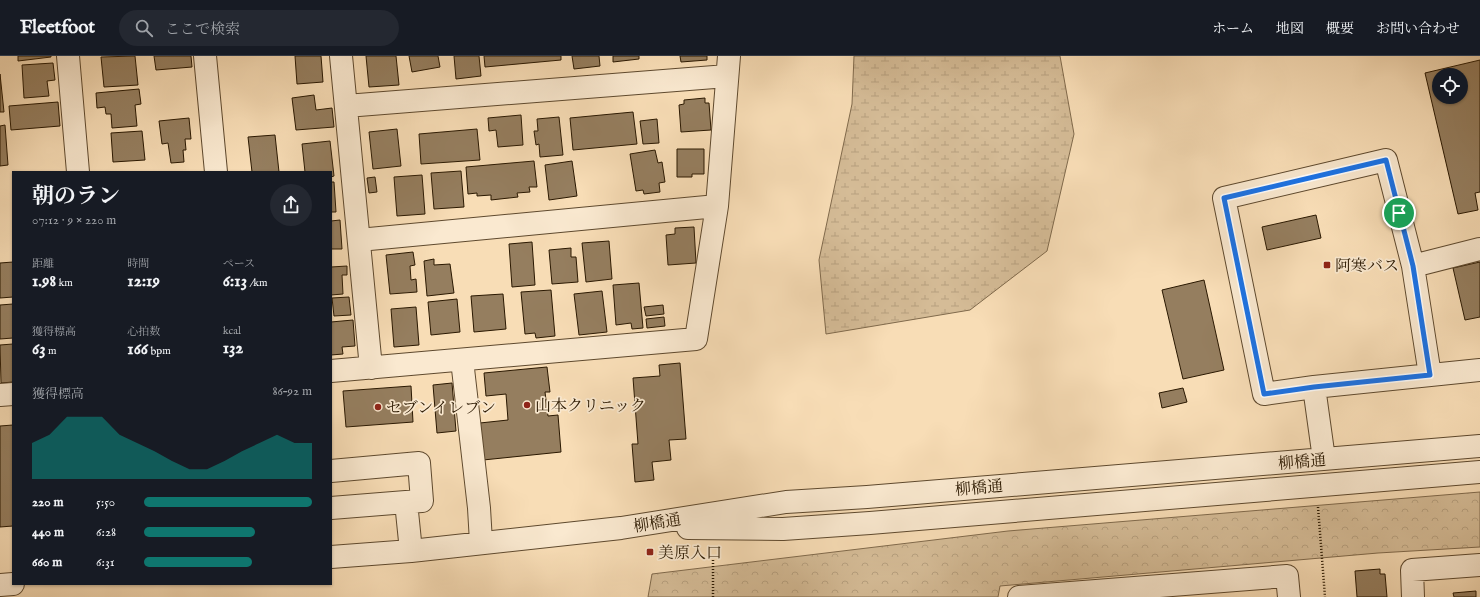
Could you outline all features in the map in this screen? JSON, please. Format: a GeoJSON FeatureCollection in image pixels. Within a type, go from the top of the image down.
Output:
{"type":"FeatureCollection","features":[{"type":"Feature","properties":{"kind":"street"},"geometry":{"type":"LineString","coordinates":[[68,56],[78,171]]}},
{"type":"Feature","properties":{"kind":"street"},"geometry":{"type":"LineString","coordinates":[[205,56],[216,171]]}},
{"type":"Feature","properties":{"kind":"street"},"geometry":{"type":"LineString","coordinates":[[342,56],[371,368]]}},
{"type":"Feature","properties":{"kind":"street"},"geometry":{"type":"LineString","coordinates":[[332,371],[696,339],[717,206],[728,66],[346,106]]}},
{"type":"Feature","properties":{"kind":"street"},"geometry":{"type":"LineString","coordinates":[[1430,375],[1413,266],[1386,160],[1224,198],[1264,394],[1314,387],[1480,370]]}},
{"type":"Feature","properties":{"kind":"street"},"geometry":{"type":"LineString","coordinates":[[359,240],[717,206]]}},
{"type":"Feature","properties":{"kind":"street"},"geometry":{"type":"LineString","coordinates":[[1413,266],[1480,249]]}},
{"type":"Feature","properties":{"kind":"street"},"geometry":{"type":"LineString","coordinates":[[462,360],[479,508],[481,542]]}},
{"type":"Feature","properties":{"kind":"street"},"geometry":{"type":"LineString","coordinates":[[1314,387],[1324,459]]}},
{"type":"Feature","properties":{"kind":"street"},"geometry":{"type":"LineString","coordinates":[[0,395],[12,394]]}},
{"type":"Feature","properties":{"kind":"street","name":"柳橋通"},"geometry":{"type":"LineString","coordinates":[[621,528],[786,502],[1480,446]]}},
{"type":"Feature","properties":{"kind":"street"},"geometry":{"type":"LineString","coordinates":[[332,471],[418,463],[422,501],[332,508]]}},
{"type":"Feature","properties":{"kind":"street","name":"柳橋通"},"geometry":{"type":"LineString","coordinates":[[621,528],[791,528],[1480,472]]}},
{"type":"Feature","properties":{"kind":"street"},"geometry":{"type":"LineString","coordinates":[[406,502],[411,550]]}},
{"type":"Feature","properties":{"kind":"street"},"geometry":{"type":"LineString","coordinates":[[332,557],[621,528]]}},
{"type":"Feature","properties":{"kind":"street"},"geometry":{"type":"LineString","coordinates":[[1413,597],[1412,570],[1480,565]]}},
{"type":"Feature","properties":{"kind":"street"},"geometry":{"type":"LineString","coordinates":[[1019,597],[1287,576],[1289,597]]}},
{"type":"Feature","properties":{"kind":"street"},"geometry":{"type":"LineString","coordinates":[[0,585],[12,584]]}},
{"type":"Feature","properties":{"kind":"path"},"geometry":{"type":"LineString","coordinates":[[1318,506],[1325,597]]}},
{"type":"Feature","properties":{"kind":"path"},"geometry":{"type":"LineString","coordinates":[[713,560],[713,597]]}},
{"type":"Feature","properties":{"kind":"green space"},"geometry":{"type":"Polygon","coordinates":[[[854,56],[1060,56],[1074,134],[1047,251],[970,310],[826,334],[819,260],[852,104],[854,56]]]}},
{"type":"Feature","properties":{"kind":"green space"},"geometry":{"type":"Polygon","coordinates":[[[1480,492],[1480,547],[1378,553],[1000,586],[998,597],[648,597],[652,574],[1008,531],[1480,492]]]}},
{"type":"Feature","properties":{"kind":"building"},"geometry":{"type":"Polygon","coordinates":[[[18,56],[51,56],[51,57],[18,61],[18,56]]]}},
{"type":"Feature","properties":{"kind":"building"},"geometry":{"type":"Polygon","coordinates":[[[135,56],[138,85],[104,87],[101,57],[135,56]]]}},
{"type":"Feature","properties":{"kind":"building"},"geometry":{"type":"Polygon","coordinates":[[[154,56],[191,56],[192,67],[156,70],[154,56]]]}},
{"type":"Feature","properties":{"kind":"building"},"geometry":{"type":"Polygon","coordinates":[[[295,56],[321,56],[323,82],[297,84],[295,56]]]}},
{"type":"Feature","properties":{"kind":"building"},"geometry":{"type":"Polygon","coordinates":[[[366,56],[396,56],[399,85],[369,87],[366,56]]]}},
{"type":"Feature","properties":{"kind":"building"},"geometry":{"type":"Polygon","coordinates":[[[409,56],[438,56],[440,67],[412,72],[409,56]]]}},
{"type":"Feature","properties":{"kind":"building"},"geometry":{"type":"Polygon","coordinates":[[[454,56],[479,56],[481,76],[456,79],[454,56]]]}},
{"type":"Feature","properties":{"kind":"building"},"geometry":{"type":"Polygon","coordinates":[[[484,56],[561,56],[561,60],[485,67],[484,56]]]}},
{"type":"Feature","properties":{"kind":"building"},"geometry":{"type":"Polygon","coordinates":[[[572,56],[599,56],[600,66],[574,69],[572,56]]]}},
{"type":"Feature","properties":{"kind":"building"},"geometry":{"type":"Polygon","coordinates":[[[613,56],[639,56],[639,59],[613,62],[613,56]]]}},
{"type":"Feature","properties":{"kind":"building"},"geometry":{"type":"Polygon","coordinates":[[[680,56],[707,56],[707,60],[681,62],[680,56]]]}},
{"type":"Feature","properties":{"kind":"building"},"geometry":{"type":"Polygon","coordinates":[[[1480,60],[1480,192],[1475,193],[1478,210],[1458,214],[1432,104],[1468,104],[1468,68],[1446,68],[1480,60]]]}},
{"type":"Feature","properties":{"kind":"building"},"geometry":{"type":"Polygon","coordinates":[[[53,63],[55,80],[47,81],[49,96],[24,98],[22,65],[53,63]]]}},
{"type":"Feature","properties":{"kind":"building"},"geometry":{"type":"Polygon","coordinates":[[[1432,71],[1432,103],[1425,73],[1432,71]]]}},
{"type":"Feature","properties":{"kind":"building"},"geometry":{"type":"Polygon","coordinates":[[[0,74],[4,112],[0,112],[0,74]]]}},
{"type":"Feature","properties":{"kind":"building"},"geometry":{"type":"Polygon","coordinates":[[[139,89],[141,104],[135,105],[137,126],[112,128],[111,114],[106,114],[105,107],[97,108],[96,93],[139,89]]]}},
{"type":"Feature","properties":{"kind":"building"},"geometry":{"type":"Polygon","coordinates":[[[314,95],[316,110],[332,108],[334,127],[296,130],[292,98],[314,95]]]}},
{"type":"Feature","properties":{"kind":"building"},"geometry":{"type":"Polygon","coordinates":[[[705,98],[705,103],[709,103],[711,130],[681,132],[679,105],[684,104],[684,100],[705,98]]]}},
{"type":"Feature","properties":{"kind":"building"},"geometry":{"type":"Polygon","coordinates":[[[58,102],[60,126],[11,130],[9,106],[58,102]]]}},
{"type":"Feature","properties":{"kind":"building"},"geometry":{"type":"Polygon","coordinates":[[[633,112],[637,144],[573,150],[570,118],[633,112]]]}},
{"type":"Feature","properties":{"kind":"building"},"geometry":{"type":"Polygon","coordinates":[[[521,115],[523,145],[498,147],[496,130],[489,131],[488,118],[521,115]]]}},
{"type":"Feature","properties":{"kind":"building"},"geometry":{"type":"Polygon","coordinates":[[[559,117],[563,155],[540,157],[539,144],[536,145],[534,131],[538,131],[537,119],[559,117]]]}},
{"type":"Feature","properties":{"kind":"building"},"geometry":{"type":"Polygon","coordinates":[[[189,118],[191,139],[185,139],[186,150],[183,150],[184,162],[171,163],[168,143],[162,144],[159,121],[189,118]]]}},
{"type":"Feature","properties":{"kind":"building"},"geometry":{"type":"Polygon","coordinates":[[[657,119],[659,143],[643,144],[640,121],[657,119]]]}},
{"type":"Feature","properties":{"kind":"building"},"geometry":{"type":"Polygon","coordinates":[[[5,125],[8,165],[0,166],[0,126],[5,125]]]}},
{"type":"Feature","properties":{"kind":"building"},"geometry":{"type":"Polygon","coordinates":[[[397,129],[401,166],[373,169],[369,132],[397,129]]]}},
{"type":"Feature","properties":{"kind":"building"},"geometry":{"type":"Polygon","coordinates":[[[477,129],[480,160],[421,164],[419,134],[477,129]]]}},
{"type":"Feature","properties":{"kind":"building"},"geometry":{"type":"Polygon","coordinates":[[[142,131],[145,160],[113,162],[111,133],[142,131]]]}},
{"type":"Feature","properties":{"kind":"building"},"geometry":{"type":"Polygon","coordinates":[[[275,135],[279,171],[252,171],[248,137],[275,135]]]}},
{"type":"Feature","properties":{"kind":"building"},"geometry":{"type":"Polygon","coordinates":[[[330,141],[334,176],[332,177],[332,171],[305,171],[302,144],[330,141]]]}},
{"type":"Feature","properties":{"kind":"building"},"geometry":{"type":"Polygon","coordinates":[[[677,149],[704,149],[704,174],[692,174],[692,177],[677,177],[677,149]]]}},
{"type":"Feature","properties":{"kind":"building"},"geometry":{"type":"Polygon","coordinates":[[[655,150],[658,163],[662,162],[665,182],[659,183],[660,192],[644,194],[643,190],[636,191],[630,154],[655,150]]]}},
{"type":"Feature","properties":{"kind":"building"},"geometry":{"type":"Polygon","coordinates":[[[534,161],[537,187],[529,187],[530,192],[517,193],[518,197],[491,200],[491,195],[477,196],[477,193],[468,194],[466,167],[534,161]]]}},
{"type":"Feature","properties":{"kind":"building"},"geometry":{"type":"Polygon","coordinates":[[[572,161],[577,196],[549,200],[545,165],[572,161]]]}},
{"type":"Feature","properties":{"kind":"building"},"geometry":{"type":"Polygon","coordinates":[[[461,171],[464,207],[434,209],[431,173],[461,171]]]}},
{"type":"Feature","properties":{"kind":"building"},"geometry":{"type":"Polygon","coordinates":[[[422,175],[425,214],[397,216],[394,177],[422,175]]]}},
{"type":"Feature","properties":{"kind":"building"},"geometry":{"type":"Polygon","coordinates":[[[375,177],[377,192],[369,193],[367,178],[375,177]]]}},
{"type":"Feature","properties":{"kind":"building"},"geometry":{"type":"Polygon","coordinates":[[[332,182],[334,182],[336,212],[332,212],[332,182]]]}},
{"type":"Feature","properties":{"kind":"building"},"geometry":{"type":"Polygon","coordinates":[[[1316,215],[1321,238],[1267,250],[1262,227],[1316,215]]]}},
{"type":"Feature","properties":{"kind":"building"},"geometry":{"type":"Polygon","coordinates":[[[340,220],[342,249],[332,249],[332,221],[340,220]]]}},
{"type":"Feature","properties":{"kind":"building"},"geometry":{"type":"Polygon","coordinates":[[[694,227],[696,263],[668,265],[666,235],[675,234],[675,228],[694,227]]]}},
{"type":"Feature","properties":{"kind":"building"},"geometry":{"type":"Polygon","coordinates":[[[609,241],[612,279],[586,282],[582,243],[609,241]]]}},
{"type":"Feature","properties":{"kind":"building"},"geometry":{"type":"Polygon","coordinates":[[[532,242],[535,285],[512,287],[509,244],[532,242]]]}},
{"type":"Feature","properties":{"kind":"building"},"geometry":{"type":"Polygon","coordinates":[[[571,248],[571,257],[576,257],[578,282],[552,284],[549,250],[571,248]]]}},
{"type":"Feature","properties":{"kind":"building"},"geometry":{"type":"Polygon","coordinates":[[[413,252],[415,265],[410,266],[411,280],[416,279],[417,292],[390,294],[386,255],[413,252]]]}},
{"type":"Feature","properties":{"kind":"building"},"geometry":{"type":"Polygon","coordinates":[[[434,259],[434,265],[450,264],[454,293],[427,296],[424,261],[434,259]]]}},
{"type":"Feature","properties":{"kind":"building"},"geometry":{"type":"Polygon","coordinates":[[[12,262],[12,297],[0,298],[0,263],[12,262]]]}},
{"type":"Feature","properties":{"kind":"building"},"geometry":{"type":"Polygon","coordinates":[[[1480,262],[1480,317],[1465,320],[1453,268],[1480,262]]]}},
{"type":"Feature","properties":{"kind":"building"},"geometry":{"type":"Polygon","coordinates":[[[347,266],[347,275],[342,275],[343,294],[332,295],[332,267],[347,266]]]}},
{"type":"Feature","properties":{"kind":"building"},"geometry":{"type":"Polygon","coordinates":[[[1204,280],[1224,370],[1183,379],[1162,290],[1204,280]]]}},
{"type":"Feature","properties":{"kind":"building"},"geometry":{"type":"Polygon","coordinates":[[[639,283],[643,328],[632,329],[631,323],[616,325],[613,285],[639,283]]]}},
{"type":"Feature","properties":{"kind":"building"},"geometry":{"type":"Polygon","coordinates":[[[551,290],[555,336],[536,338],[535,333],[525,334],[521,292],[551,290]]]}},
{"type":"Feature","properties":{"kind":"building"},"geometry":{"type":"Polygon","coordinates":[[[602,291],[607,332],[579,335],[574,294],[602,291]]]}},
{"type":"Feature","properties":{"kind":"building"},"geometry":{"type":"Polygon","coordinates":[[[503,294],[506,329],[474,332],[471,296],[503,294]]]}},
{"type":"Feature","properties":{"kind":"building"},"geometry":{"type":"Polygon","coordinates":[[[349,297],[351,315],[334,316],[332,298],[349,297]]]}},
{"type":"Feature","properties":{"kind":"building"},"geometry":{"type":"Polygon","coordinates":[[[457,299],[460,332],[431,335],[428,302],[457,299]]]}},
{"type":"Feature","properties":{"kind":"building"},"geometry":{"type":"Polygon","coordinates":[[[12,304],[12,338],[0,339],[0,305],[12,304]]]}},
{"type":"Feature","properties":{"kind":"building"},"geometry":{"type":"Polygon","coordinates":[[[663,305],[664,314],[646,316],[644,307],[663,305]]]}},
{"type":"Feature","properties":{"kind":"building"},"geometry":{"type":"Polygon","coordinates":[[[416,307],[419,345],[394,347],[391,309],[416,307]]]}},
{"type":"Feature","properties":{"kind":"building"},"geometry":{"type":"Polygon","coordinates":[[[664,317],[665,326],[647,328],[646,319],[664,317]]]}},
{"type":"Feature","properties":{"kind":"building"},"geometry":{"type":"Polygon","coordinates":[[[353,320],[355,346],[342,347],[343,354],[332,355],[332,322],[353,320]]]}},
{"type":"Feature","properties":{"kind":"building"},"geometry":{"type":"Polygon","coordinates":[[[12,344],[12,382],[1,383],[0,345],[12,344]]]}},
{"type":"Feature","properties":{"kind":"building"},"geometry":{"type":"Polygon","coordinates":[[[680,363],[686,439],[669,440],[671,460],[652,462],[654,480],[635,482],[632,444],[638,444],[633,378],[660,376],[659,365],[680,363]]]}},
{"type":"Feature","properties":{"kind":"building","name":"山本クリニック"},"geometry":{"type":"Polygon","coordinates":[[[547,367],[550,392],[545,392],[548,416],[558,415],[561,452],[483,460],[480,423],[508,420],[506,394],[486,396],[484,373],[547,367]]]}},
{"type":"Feature","properties":{"kind":"building"},"geometry":{"type":"Polygon","coordinates":[[[452,383],[456,431],[437,433],[433,385],[452,383]]]}},
{"type":"Feature","properties":{"kind":"building","name":"セブンイレブン"},"geometry":{"type":"Polygon","coordinates":[[[411,386],[413,422],[346,427],[343,391],[411,386]]]}},
{"type":"Feature","properties":{"kind":"building"},"geometry":{"type":"Polygon","coordinates":[[[1183,388],[1187,402],[1162,408],[1159,393],[1183,388]]]}},
{"type":"Feature","properties":{"kind":"building"},"geometry":{"type":"Polygon","coordinates":[[[12,425],[12,526],[0,527],[0,426],[12,425]]]}},
{"type":"Feature","properties":{"kind":"building"},"geometry":{"type":"Polygon","coordinates":[[[1380,569],[1380,574],[1385,574],[1387,597],[1357,597],[1355,571],[1380,569]]]}},
{"type":"Feature","properties":{"kind":"building"},"geometry":{"type":"Polygon","coordinates":[[[1476,591],[1476,597],[1454,597],[1453,593],[1476,591]]]}},
{"type":"Feature","properties":{"kind":"place","name":"阿寒バス"},"geometry":{"type":"Point","coordinates":[1327,265]}},
{"type":"Feature","properties":{"kind":"place","name":"山本クリニック"},"geometry":{"type":"Point","coordinates":[527,405]}},
{"type":"Feature","properties":{"kind":"place","name":"セブンイレブン"},"geometry":{"type":"Point","coordinates":[378,407]}},
{"type":"Feature","properties":{"kind":"place","name":"美原入口"},"geometry":{"type":"Point","coordinates":[650,552]}},
{"type":"Feature","properties":{"kind":"route"},"geometry":{"type":"LineString","coordinates":[[1386,160],[1399,213],[1413,266],[1430,375],[1314,387],[1264,394],[1224,198],[1386,160]]}}]}
